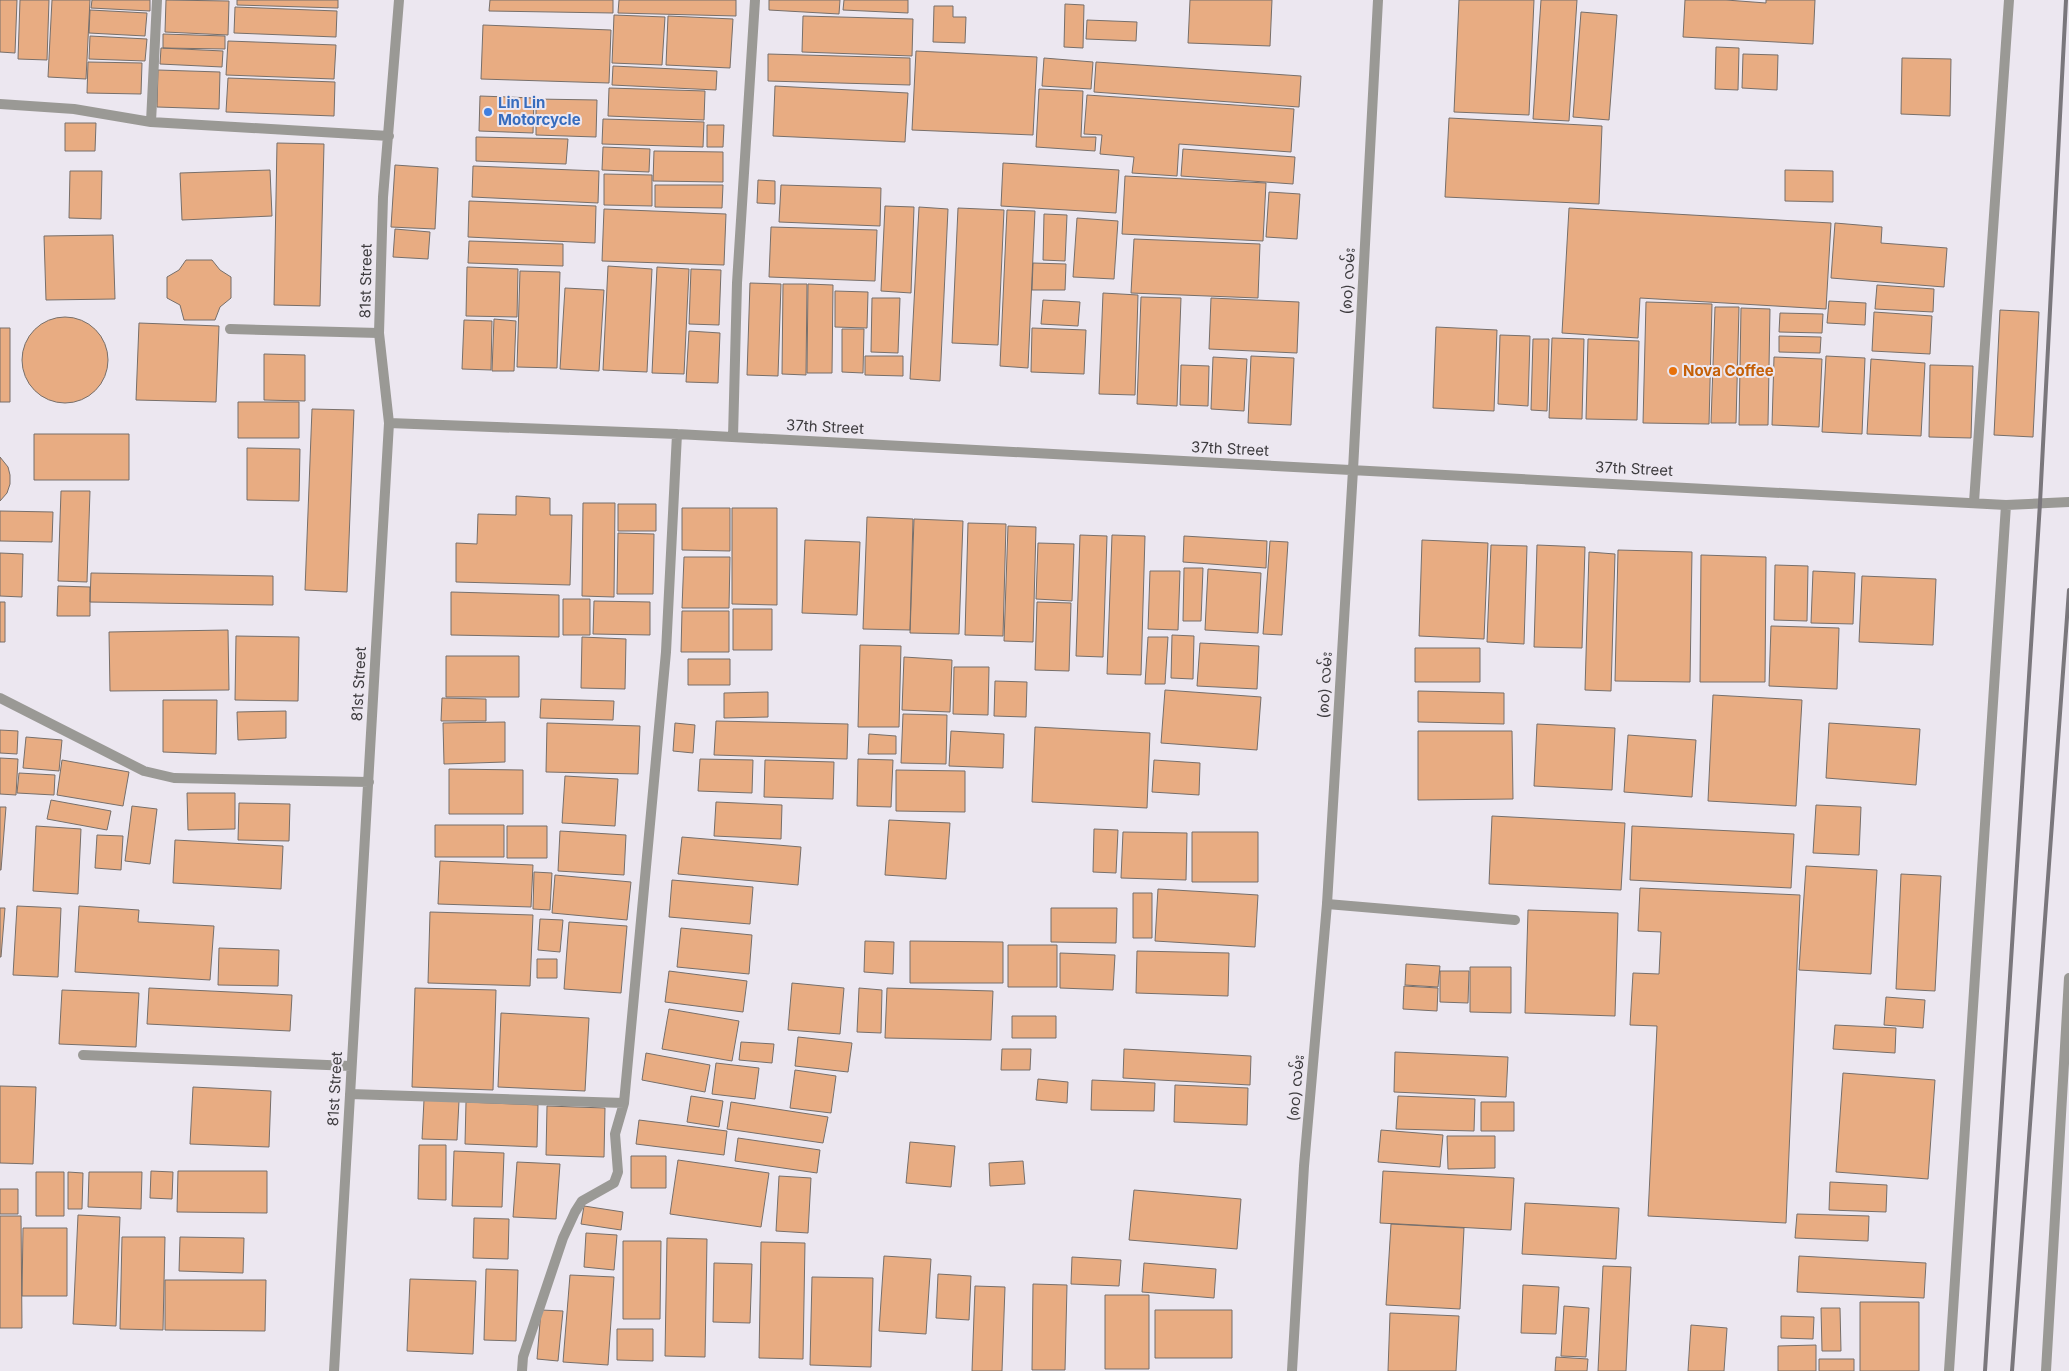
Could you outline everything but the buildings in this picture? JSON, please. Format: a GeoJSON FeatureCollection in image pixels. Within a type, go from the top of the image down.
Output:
{"type":"FeatureCollection","features":[{"type":"Feature","properties":{"kind":"street"},"geometry":{"type":"LineString","coordinates":[[151,122],[157,0]]}},
{"type":"Feature","properties":{"kind":"street","name":"81st Street"},"geometry":{"type":"LineString","coordinates":[[334,1371],[389,424],[379,333],[383,197],[399,0]]}},
{"type":"Feature","properties":{"kind":"street"},"geometry":{"type":"LineString","coordinates":[[733,437],[737,283],[755,0]]}},
{"type":"Feature","properties":{"kind":"street","name":"(၈၀) လမ်း"},"geometry":{"type":"LineString","coordinates":[[1292,1371],[1304,1166],[1326,904],[1353,470],[1378,0]]}},
{"type":"Feature","properties":{"kind":"street"},"geometry":{"type":"LineString","coordinates":[[1974,502],[2009,0]]}},
{"type":"Feature","properties":{"kind":"street"},"geometry":{"type":"LineString","coordinates":[[0,104],[74,109],[151,122],[389,136]]}},
{"type":"Feature","properties":{"kind":"street"},"geometry":{"type":"LineString","coordinates":[[230,329],[379,333]]}},
{"type":"Feature","properties":{"kind":"street","name":"37th Street"},"geometry":{"type":"LineString","coordinates":[[389,424],[677,434],[2006,505],[2069,502]]}},
{"type":"Feature","properties":{"kind":"street"},"geometry":{"type":"LineString","coordinates":[[522,1371],[523,1357],[563,1238],[575,1212],[582,1201],[614,1183],[618,1172],[615,1134],[624,1103],[666,652],[677,434]]}},
{"type":"Feature","properties":{"kind":"street"},"geometry":{"type":"LineString","coordinates":[[1950,1371],[2006,505]]}},
{"type":"Feature","properties":{"kind":"street"},"geometry":{"type":"LineString","coordinates":[[0,698],[144,771],[174,778],[369,782]]}},
{"type":"Feature","properties":{"kind":"street"},"geometry":{"type":"LineString","coordinates":[[1326,904],[1515,920]]}},
{"type":"Feature","properties":{"kind":"street"},"geometry":{"type":"LineString","coordinates":[[2046,1371],[2066,1090],[2069,978]]}},
{"type":"Feature","properties":{"kind":"street"},"geometry":{"type":"LineString","coordinates":[[83,1055],[351,1066]]}},
{"type":"Feature","properties":{"kind":"street"},"geometry":{"type":"LineString","coordinates":[[350,1094],[624,1103]]}},
{"type":"Feature","properties":{"kind":"railway"},"geometry":{"type":"LineString","coordinates":[[1985,1371],[2040,503],[2066,0]]}},
{"type":"Feature","properties":{"kind":"railway"},"geometry":{"type":"LineString","coordinates":[[2012,1371],[2069,590]]}},
{"type":"Feature","properties":{"kind":"place","name":"Lin Lin Motorcycle"},"geometry":{"type":"Point","coordinates":[488,112]}},
{"type":"Feature","properties":{"kind":"place","name":"Nova Coffee"},"geometry":{"type":"Point","coordinates":[1673,371]}}]}
